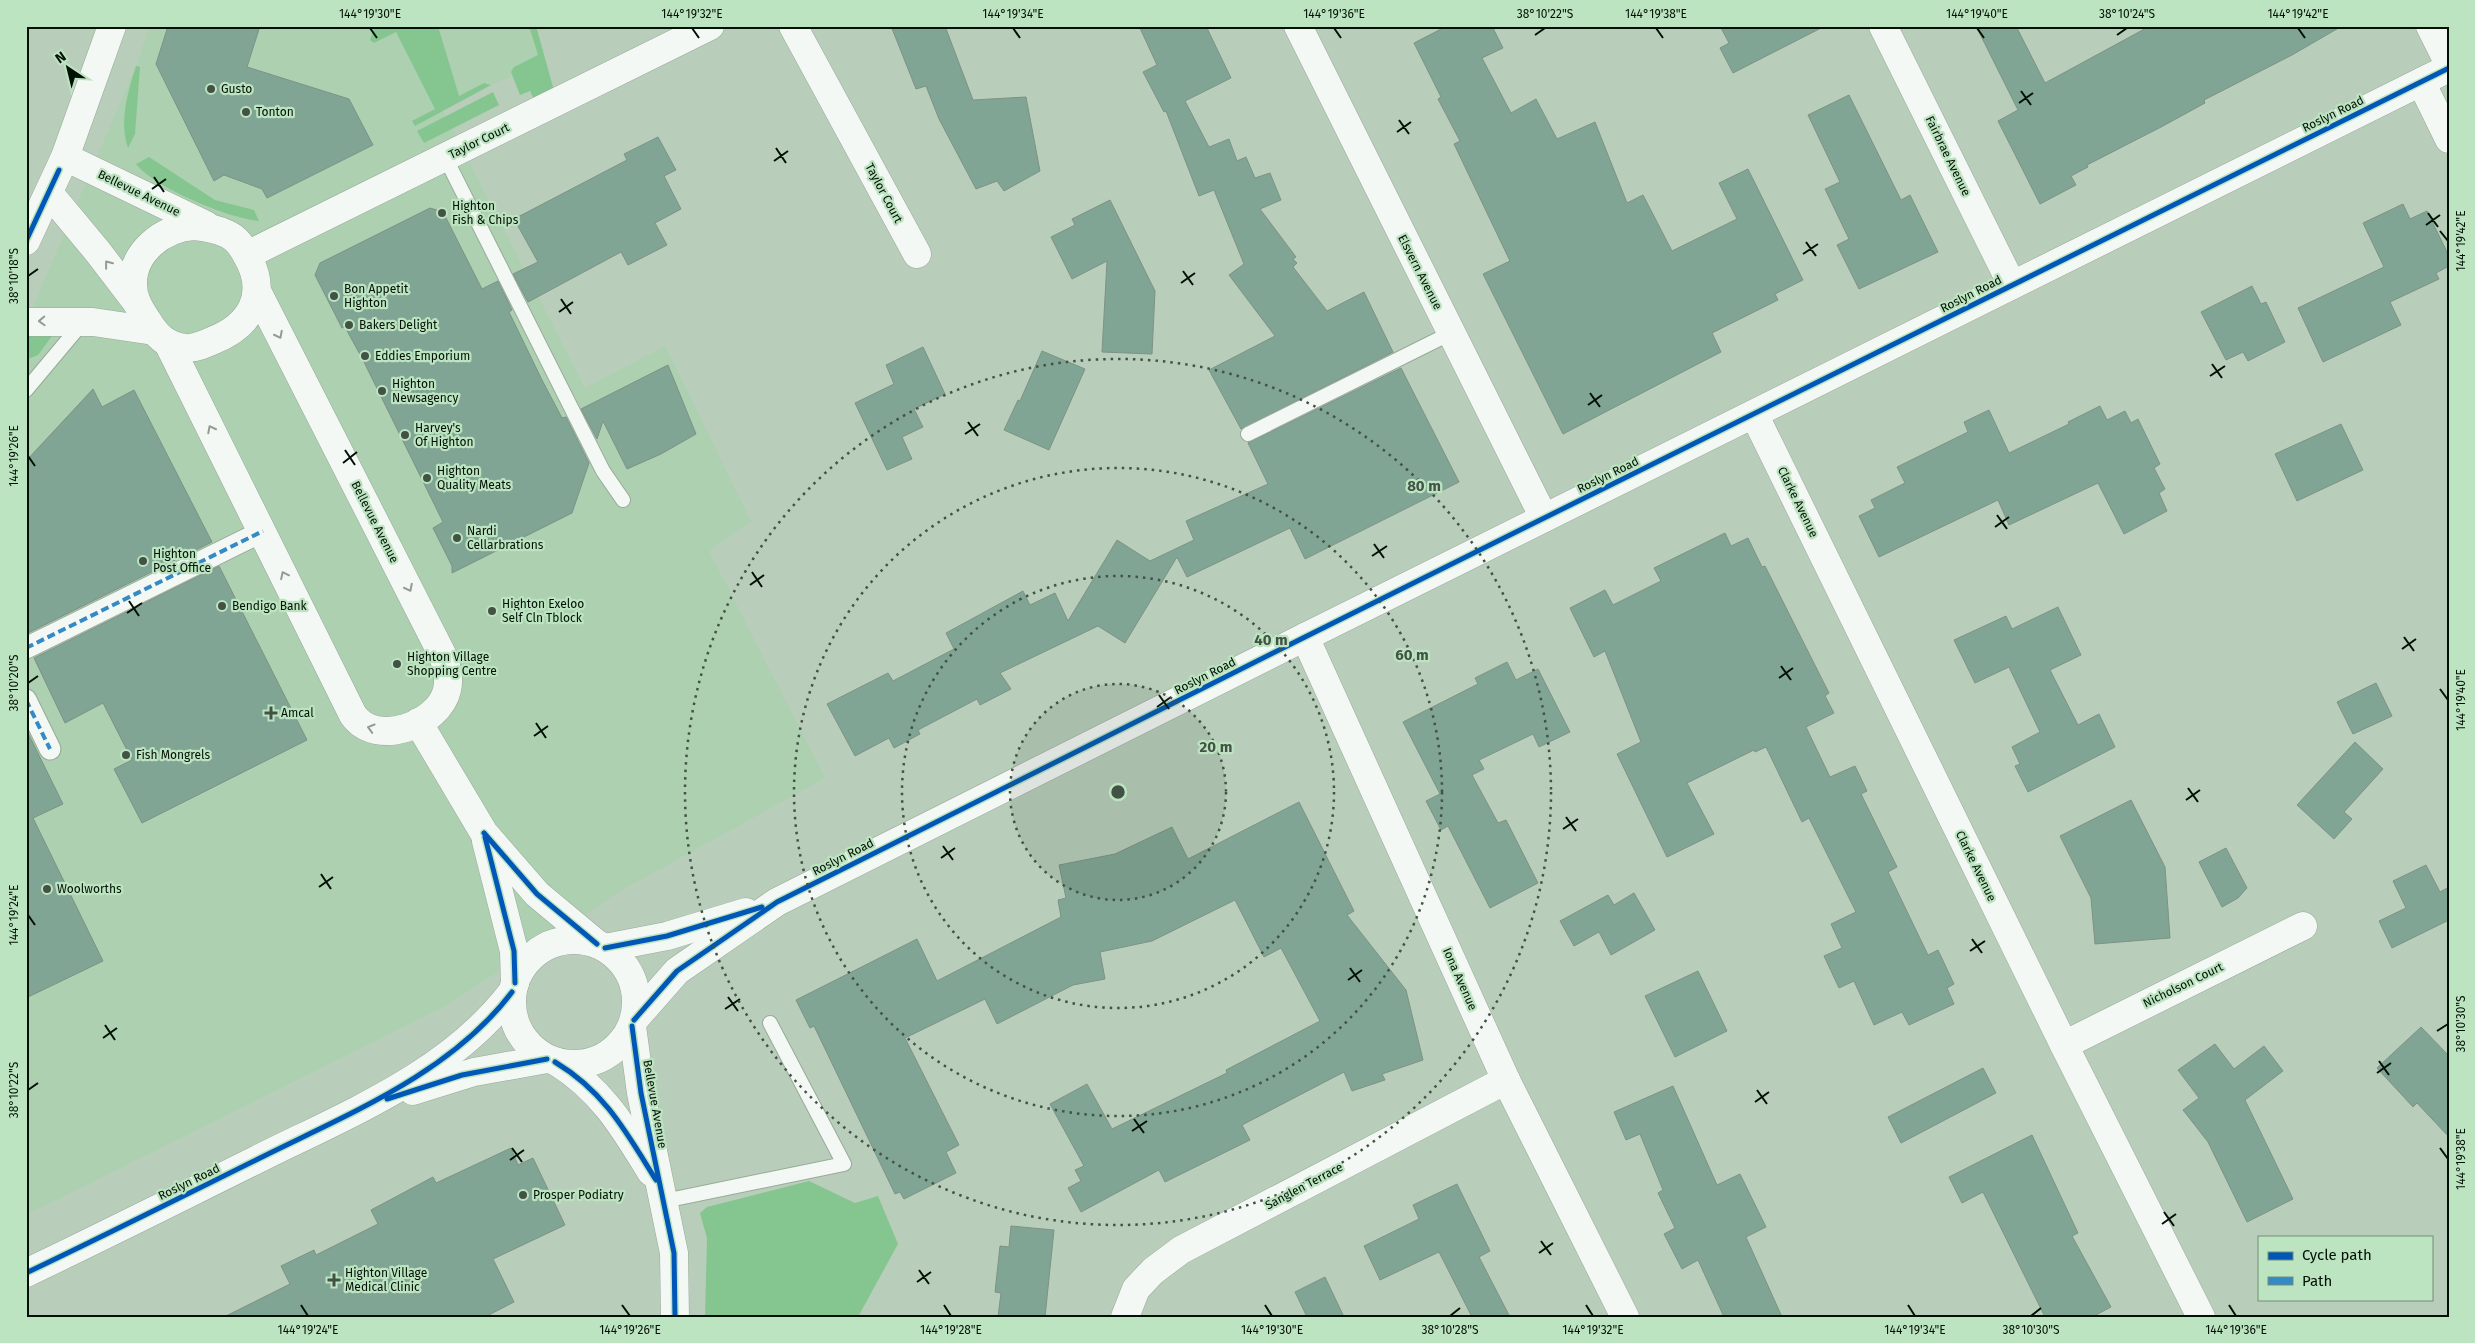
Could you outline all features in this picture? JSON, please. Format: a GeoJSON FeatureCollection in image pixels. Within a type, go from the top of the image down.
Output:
{"type":"FeatureCollection","features":[{"type":"Feature","properties":{"kind":"street"},"geometry":{"type":"LineString","coordinates":[[26,241],[65,157],[112,26]]}},
{"type":"Feature","properties":{"kind":"street","name":"Taylor Court"},"geometry":{"type":"LineString","coordinates":[[247,256],[710,26]]}},
{"type":"Feature","properties":{"kind":"street","name":"Taylor Court"},"geometry":{"type":"LineString","coordinates":[[793,26],[917,254]]}},
{"type":"Feature","properties":{"kind":"street","name":"Elsvern Avenue"},"geometry":{"type":"LineString","coordinates":[[1298,26],[1544,518]]}},
{"type":"Feature","properties":{"kind":"street","name":"Fairbrae Avenue"},"geometry":{"type":"LineString","coordinates":[[1883,26],[2012,285]]}},
{"type":"Feature","properties":{"kind":"street"},"geometry":{"type":"LineString","coordinates":[[2430,26],[2449,64]]}},
{"type":"Feature","properties":{"kind":"street","name":"Roslyn Road"},"geometry":{"type":"LineString","coordinates":[[360,1108],[468,1073],[551,1060],[564,1064],[582,1064],[600,1059],[621,1043],[633,1023],[677,971],[777,902],[2449,68]]}},
{"type":"Feature","properties":{"kind":"street"},"geometry":{"type":"LineString","coordinates":[[2421,82],[2449,139]]}},
{"type":"Feature","properties":{"kind":"street","name":"Bellevue Avenue"},"geometry":{"type":"LineString","coordinates":[[49,193],[98,252],[161,337],[263,531],[357,721],[364,726],[380,731],[398,729],[418,722],[434,711],[446,695],[449,677],[444,656],[257,291],[253,269],[247,256],[235,238],[65,157]]}},
{"type":"Feature","properties":{"kind":"street","name":"Bellevue Avenue"},"geometry":{"type":"LineString","coordinates":[[137,304],[133,286],[135,268],[146,250],[156,239],[175,228],[183,226],[213,229]]}},
{"type":"Feature","properties":{"kind":"street"},"geometry":{"type":"LineString","coordinates":[[26,322],[83,322],[161,337],[187,348],[227,334],[244,322],[251,312],[257,291]]}},
{"type":"Feature","properties":{"kind":"street","name":"Clarke Avenue"},"geometry":{"type":"LineString","coordinates":[[1754,414],[2064,1045],[2201,1317]]}},
{"type":"Feature","properties":{"kind":"street"},"geometry":{"type":"LineString","coordinates":[[26,648],[263,531]]}},
{"type":"Feature","properties":{"kind":"street","name":"Iona Avenue"},"geometry":{"type":"LineString","coordinates":[[1305,637],[1506,1080],[1625,1317]]}},
{"type":"Feature","properties":{"kind":"street"},"geometry":{"type":"LineString","coordinates":[[26,700],[50,749]]}},
{"type":"Feature","properties":{"kind":"street"},"geometry":{"type":"LineString","coordinates":[[418,722],[484,833],[537,894],[620,959],[634,983],[637,1001],[633,1023]]}},
{"type":"Feature","properties":{"kind":"street"},"geometry":{"type":"LineString","coordinates":[[484,833],[514,951],[514,1018],[521,1035],[532,1048],[551,1060]]}},
{"type":"Feature","properties":{"kind":"street","name":"Roslyn Road"},"geometry":{"type":"LineString","coordinates":[[26,1274],[360,1108],[421,1073],[456,1049],[493,1016],[514,988],[523,966],[543,948],[570,940],[601,946],[666,936],[777,902]]}},
{"type":"Feature","properties":{"kind":"street","name":"Nicholson Court"},"geometry":{"type":"LineString","coordinates":[[2064,1045],[2303,926]]}},
{"type":"Feature","properties":{"kind":"street","name":"Bellevue Avenue"},"geometry":{"type":"LineString","coordinates":[[633,1023],[641,1093],[674,1253],[674,1317]]}},
{"type":"Feature","properties":{"kind":"street","name":"Bellevue Avenue"},"geometry":{"type":"LineString","coordinates":[[551,1060],[581,1078],[598,1095],[617,1119],[662,1194]]}},
{"type":"Feature","properties":{"kind":"street","name":"Sanglen Terrace"},"geometry":{"type":"LineString","coordinates":[[1125,1317],[1136,1289],[1154,1271],[1181,1250],[1506,1080]]}},
{"type":"Feature","properties":{"kind":"lane"},"geometry":{"type":"LineString","coordinates":[[445,157],[603,471],[623,500]]}},
{"type":"Feature","properties":{"kind":"lane"},"geometry":{"type":"LineString","coordinates":[[26,390],[83,322]]}},
{"type":"Feature","properties":{"kind":"lane"},"geometry":{"type":"LineString","coordinates":[[1248,434],[1451,333]]}},
{"type":"Feature","properties":{"kind":"lane"},"geometry":{"type":"LineString","coordinates":[[662,1194],[844,1164],[770,1023]]}},
{"type":"Feature","properties":{"kind":"shaded area","name":"Highton Village Shopping Centre"},"geometry":{"type":"Polygon","coordinates":[[[149,26],[536,26],[544,52],[511,72],[511,76],[491,85],[488,83],[437,113],[443,111],[585,388],[665,346],[751,521],[709,551],[825,778],[622,890],[449,1004],[26,1215],[26,323],[138,61],[149,26]]]}},
{"type":"Feature","properties":{"kind":"green space"},"geometry":{"type":"Polygon","coordinates":[[[375,26],[438,26],[459,96],[484,83],[491,85],[415,126],[412,121],[435,109],[396,32],[374,43],[370,40],[375,26]]]}},
{"type":"Feature","properties":{"kind":"green space"},"geometry":{"type":"Polygon","coordinates":[[[529,26],[536,26],[555,94],[536,103],[530,91],[520,95],[511,72],[514,67],[538,55],[529,26]]]}},
{"type":"Feature","properties":{"kind":"green space"},"geometry":{"type":"Polygon","coordinates":[[[136,66],[140,67],[135,134],[128,148],[125,138],[124,117],[136,66]]]}},
{"type":"Feature","properties":{"kind":"green space"},"geometry":{"type":"Polygon","coordinates":[[[493,92],[499,105],[424,143],[417,131],[493,92]]]}},
{"type":"Feature","properties":{"kind":"green space"},"geometry":{"type":"Polygon","coordinates":[[[149,157],[215,200],[254,210],[259,221],[211,208],[159,183],[136,164],[149,157]]]}},
{"type":"Feature","properties":{"kind":"green space"},"geometry":{"type":"Polygon","coordinates":[[[26,334],[52,336],[38,355],[26,360],[26,334]]]}},
{"type":"Feature","properties":{"kind":"green space"},"geometry":{"type":"Polygon","coordinates":[[[809,1181],[855,1203],[878,1196],[898,1244],[858,1317],[705,1317],[707,1238],[700,1213],[707,1207],[809,1181]]]}},
{"type":"Feature","properties":{"kind":"building"},"geometry":{"type":"Polygon","coordinates":[[[168,26],[260,26],[247,67],[349,99],[373,145],[267,198],[262,189],[224,175],[214,181],[156,64],[168,26]]]}},
{"type":"Feature","properties":{"kind":"building"},"geometry":{"type":"Polygon","coordinates":[[[891,26],[945,26],[973,100],[1026,97],[1040,171],[1004,191],[997,181],[976,189],[939,119],[926,86],[916,89],[891,26]]]}},
{"type":"Feature","properties":{"kind":"building"},"geometry":{"type":"Polygon","coordinates":[[[1139,26],[1206,26],[1231,78],[1185,101],[1209,147],[1229,139],[1237,161],[1246,157],[1255,178],[1270,173],[1281,200],[1260,209],[1296,257],[1293,259],[1297,263],[1293,267],[1327,311],[1364,292],[1393,352],[1241,429],[1209,370],[1275,336],[1229,275],[1244,264],[1214,190],[1199,196],[1166,111],[1164,112],[1143,72],[1157,65],[1139,26]]]}},
{"type":"Feature","properties":{"kind":"building"},"geometry":{"type":"Polygon","coordinates":[[[1447,26],[1492,26],[1503,48],[1482,58],[1511,113],[1536,99],[1557,139],[1595,122],[1627,203],[1643,195],[1672,251],[1737,219],[1719,183],[1748,169],[1803,280],[1775,294],[1778,300],[1712,333],[1721,352],[1563,434],[1483,274],[1510,261],[1454,144],[1460,141],[1438,99],[1441,97],[1414,43],[1447,26]]]}},
{"type":"Feature","properties":{"kind":"building"},"geometry":{"type":"Polygon","coordinates":[[[1720,26],[1825,26],[1733,73],[1720,48],[1729,43],[1720,26]]]}},
{"type":"Feature","properties":{"kind":"building"},"geometry":{"type":"Polygon","coordinates":[[[1976,26],[2016,26],[2045,83],[2150,26],[2342,26],[2292,55],[2204,100],[2205,103],[2163,126],[2087,165],[2088,167],[2071,176],[2076,185],[2040,204],[1998,121],[2018,110],[1976,26]]]}},
{"type":"Feature","properties":{"kind":"building"},"geometry":{"type":"Polygon","coordinates":[[[1849,95],[1901,200],[1910,195],[1938,252],[1859,289],[1837,245],[1849,239],[1825,189],[1840,182],[1808,115],[1849,95]]]}},
{"type":"Feature","properties":{"kind":"building"},"geometry":{"type":"Polygon","coordinates":[[[658,137],[676,170],[664,176],[681,209],[655,223],[667,245],[628,265],[621,252],[528,302],[513,274],[538,262],[514,219],[627,160],[624,154],[658,137]]]}},
{"type":"Feature","properties":{"kind":"building"},"geometry":{"type":"Polygon","coordinates":[[[1110,200],[1155,291],[1152,354],[1102,352],[1107,261],[1072,279],[1051,237],[1075,225],[1072,219],[1110,200]]]}},
{"type":"Feature","properties":{"kind":"building"},"geometry":{"type":"Polygon","coordinates":[[[2403,204],[2410,219],[2427,211],[2449,256],[2449,266],[2436,273],[2439,279],[2390,302],[2401,325],[2323,362],[2298,308],[2384,267],[2363,223],[2403,204]]]}},
{"type":"Feature","properties":{"kind":"building"},"geometry":{"type":"Polygon","coordinates":[[[430,208],[443,212],[482,289],[498,281],[512,310],[509,312],[542,380],[562,418],[566,417],[589,463],[572,513],[452,573],[452,566],[433,528],[443,522],[363,360],[345,327],[342,328],[315,275],[320,263],[430,208]]]}},
{"type":"Feature","properties":{"kind":"building"},"geometry":{"type":"Polygon","coordinates":[[[2252,286],[2261,304],[2266,302],[2285,342],[2248,361],[2243,352],[2226,360],[2201,312],[2252,286]]]}},
{"type":"Feature","properties":{"kind":"building"},"geometry":{"type":"Polygon","coordinates":[[[923,347],[945,394],[914,409],[923,427],[902,437],[912,459],[887,470],[855,403],[894,384],[886,365],[923,347]]]}},
{"type":"Feature","properties":{"kind":"building"},"geometry":{"type":"Polygon","coordinates":[[[1042,351],[1085,369],[1049,450],[1004,430],[1018,400],[1020,401],[1042,351]]]}},
{"type":"Feature","properties":{"kind":"building"},"geometry":{"type":"Polygon","coordinates":[[[668,365],[696,434],[661,454],[627,469],[603,421],[597,439],[581,409],[668,365]]]}},
{"type":"Feature","properties":{"kind":"building"},"geometry":{"type":"Polygon","coordinates":[[[1401,368],[1459,482],[1305,559],[1290,528],[1187,577],[1177,557],[1125,643],[1098,626],[1000,673],[1011,689],[980,705],[977,699],[918,730],[920,734],[894,748],[889,738],[855,756],[827,704],[888,673],[893,681],[954,649],[946,633],[1023,591],[1030,605],[1055,593],[1068,621],[1117,540],[1150,561],[1194,540],[1186,521],[1268,484],[1248,443],[1401,368]]]}},
{"type":"Feature","properties":{"kind":"building"},"geometry":{"type":"Polygon","coordinates":[[[93,389],[102,407],[134,390],[212,542],[26,634],[26,461],[93,389]]]}},
{"type":"Feature","properties":{"kind":"building"},"geometry":{"type":"Polygon","coordinates":[[[2100,406],[2107,420],[2125,411],[2131,423],[2138,419],[2160,464],[2154,468],[2165,489],[2159,493],[2167,511],[2124,534],[2098,483],[2009,525],[1998,500],[1879,557],[1859,516],[1875,508],[1871,500],[1905,483],[1897,467],[1968,432],[1964,422],[1989,410],[2009,453],[2069,424],[2068,422],[2100,406]]]}},
{"type":"Feature","properties":{"kind":"building"},"geometry":{"type":"Polygon","coordinates":[[[2341,424],[2363,470],[2297,501],[2275,454],[2341,424]]]}},
{"type":"Feature","properties":{"kind":"building"},"geometry":{"type":"Polygon","coordinates":[[[1725,533],[1731,546],[1748,538],[1762,567],[1765,566],[1829,693],[1825,696],[1834,713],[1806,727],[1830,777],[1855,766],[1867,791],[1861,794],[1897,867],[1888,872],[1928,955],[1938,950],[1954,984],[1947,988],[1954,1004],[1909,1025],[1902,1012],[1874,1025],[1854,981],[1839,988],[1824,956],[1842,948],[1831,924],[1856,912],[1809,818],[1802,822],[1766,747],[1755,752],[1754,750],[1687,783],[1714,834],[1667,857],[1617,754],[1641,742],[1605,651],[1594,657],[1570,608],[1605,590],[1613,605],[1661,581],[1654,568],[1725,533]]]}},
{"type":"Feature","properties":{"kind":"building"},"geometry":{"type":"Polygon","coordinates":[[[219,566],[307,740],[142,823],[114,769],[132,760],[103,703],[65,723],[34,658],[219,566]]]}},
{"type":"Feature","properties":{"kind":"building"},"geometry":{"type":"Polygon","coordinates":[[[2058,607],[2081,655],[2050,670],[2078,725],[2099,714],[2115,747],[2028,792],[2015,766],[2020,764],[2012,747],[2040,732],[2009,667],[1975,683],[1954,640],[2006,616],[2012,629],[2058,607]]]}},
{"type":"Feature","properties":{"kind":"building"},"geometry":{"type":"Polygon","coordinates":[[[1507,662],[1516,680],[1538,669],[1570,732],[1539,747],[1533,734],[1479,760],[1484,769],[1472,775],[1498,823],[1506,820],[1538,883],[1490,908],[1448,826],[1441,830],[1426,801],[1440,794],[1403,722],[1478,684],[1475,678],[1507,662]]]}},
{"type":"Feature","properties":{"kind":"building"},"geometry":{"type":"Polygon","coordinates":[[[2376,683],[2392,716],[2353,734],[2337,702],[2376,683]]]}},
{"type":"Feature","properties":{"kind":"building","name":"Woolworths"},"geometry":{"type":"Polygon","coordinates":[[[26,729],[63,804],[33,818],[103,961],[26,998],[26,729]]]}},
{"type":"Feature","properties":{"kind":"building"},"geometry":{"type":"Polygon","coordinates":[[[2355,742],[2383,769],[2344,812],[2352,819],[2334,839],[2297,805],[2355,742]]]}},
{"type":"Feature","properties":{"kind":"building"},"geometry":{"type":"Polygon","coordinates":[[[2131,800],[2165,867],[2170,938],[2095,944],[2091,898],[2060,836],[2131,800]]]}},
{"type":"Feature","properties":{"kind":"building"},"geometry":{"type":"Polygon","coordinates":[[[1299,802],[1354,911],[1347,915],[1406,990],[1423,1060],[1382,1074],[1385,1080],[1352,1091],[1344,1072],[1242,1125],[1250,1140],[1165,1182],[1159,1170],[1081,1212],[1068,1188],[1081,1181],[1075,1170],[1084,1166],[1050,1104],[1087,1084],[1112,1129],[1227,1073],[1226,1070],[1320,1021],[1281,948],[1264,957],[1235,900],[1152,941],[1100,952],[1105,979],[1073,985],[997,1024],[985,999],[905,1038],[959,1145],[946,1152],[956,1173],[904,1199],[900,1192],[895,1194],[814,1026],[810,1028],[796,1000],[917,939],[937,981],[1061,917],[1058,900],[1066,898],[1059,865],[1115,854],[1172,827],[1188,859],[1299,802]]]}},
{"type":"Feature","properties":{"kind":"building"},"geometry":{"type":"Polygon","coordinates":[[[2226,848],[2247,888],[2238,898],[2222,907],[2199,862],[2226,848]]]}},
{"type":"Feature","properties":{"kind":"building"},"geometry":{"type":"Polygon","coordinates":[[[2426,865],[2440,892],[2449,887],[2449,920],[2392,948],[2379,921],[2406,908],[2393,881],[2426,865]]]}},
{"type":"Feature","properties":{"kind":"building"},"geometry":{"type":"Polygon","coordinates":[[[1634,893],[1655,930],[1611,955],[1599,932],[1574,946],[1560,921],[1608,895],[1614,905],[1634,893]]]}},
{"type":"Feature","properties":{"kind":"building"},"geometry":{"type":"Polygon","coordinates":[[[1698,971],[1727,1031],[1675,1057],[1645,996],[1698,971]]]}},
{"type":"Feature","properties":{"kind":"building"},"geometry":{"type":"Polygon","coordinates":[[[2421,1027],[2449,1056],[2449,1137],[2417,1103],[2413,1107],[2377,1068],[2421,1027]]]}},
{"type":"Feature","properties":{"kind":"building"},"geometry":{"type":"Polygon","coordinates":[[[2215,1044],[2234,1069],[2264,1046],[2283,1071],[2245,1100],[2293,1199],[2247,1222],[2208,1142],[2183,1110],[2199,1098],[2178,1070],[2215,1044]]]}},
{"type":"Feature","properties":{"kind":"building"},"geometry":{"type":"Polygon","coordinates":[[[1983,1068],[1996,1093],[1901,1143],[1888,1117],[1983,1068]]]}},
{"type":"Feature","properties":{"kind":"building"},"geometry":{"type":"Polygon","coordinates":[[[1673,1086],[1717,1185],[1740,1174],[1766,1227],[1746,1237],[1782,1317],[1724,1317],[1698,1260],[1682,1269],[1664,1234],[1675,1228],[1658,1193],[1663,1190],[1640,1134],[1626,1140],[1614,1112],[1673,1086]]]}},
{"type":"Feature","properties":{"kind":"building"},"geometry":{"type":"Polygon","coordinates":[[[2032,1135],[2078,1233],[2072,1236],[2111,1307],[2092,1317],[2045,1317],[1983,1192],[1962,1203],[1949,1177],[2032,1135]]]}},
{"type":"Feature","properties":{"kind":"building"},"geometry":{"type":"Polygon","coordinates":[[[511,1148],[518,1165],[533,1158],[565,1225],[493,1259],[514,1302],[485,1317],[224,1317],[290,1284],[281,1266],[314,1250],[316,1255],[378,1224],[371,1210],[433,1177],[436,1183],[511,1148]]]}},
{"type":"Feature","properties":{"kind":"building"},"geometry":{"type":"Polygon","coordinates":[[[1457,1184],[1490,1251],[1479,1257],[1510,1317],[1472,1317],[1439,1252],[1380,1280],[1364,1246],[1419,1219],[1413,1205],[1457,1184]]]}},
{"type":"Feature","properties":{"kind":"building"},"geometry":{"type":"Polygon","coordinates":[[[1011,1226],[1054,1230],[1045,1317],[998,1317],[1001,1293],[995,1292],[1000,1246],[1009,1247],[1011,1226]]]}},
{"type":"Feature","properties":{"kind":"building"},"geometry":{"type":"Polygon","coordinates":[[[1325,1277],[1344,1317],[1307,1317],[1295,1292],[1325,1277]]]}},
{"type":"Feature","properties":{"kind":"marked path"},"geometry":{"type":"LineString","coordinates":[[26,648],[263,531]]}},
{"type":"Feature","properties":{"kind":"marked path"},"geometry":{"type":"LineString","coordinates":[[26,700],[50,749]]}},
{"type":"Feature","properties":{"kind":"cycle path"},"geometry":{"type":"LineString","coordinates":[[634,1020],[677,971],[777,902],[2449,68]]}},
{"type":"Feature","properties":{"kind":"cycle path"},"geometry":{"type":"LineString","coordinates":[[26,241],[59,170]]}},
{"type":"Feature","properties":{"kind":"cycle path"},"geometry":{"type":"LineString","coordinates":[[484,833],[537,894],[597,944]]}},
{"type":"Feature","properties":{"kind":"cycle path"},"geometry":{"type":"LineString","coordinates":[[485,837],[514,951],[515,983]]}},
{"type":"Feature","properties":{"kind":"cycle path"},"geometry":{"type":"LineString","coordinates":[[605,948],[667,936],[762,907]]}},
{"type":"Feature","properties":{"kind":"cycle path"},"geometry":{"type":"LineString","coordinates":[[26,1273],[362,1108],[396,1089],[428,1069],[459,1046],[487,1021],[512,992]]}},
{"type":"Feature","properties":{"kind":"cycle path"},"geometry":{"type":"LineString","coordinates":[[632,1026],[641,1093],[674,1253],[675,1317]]}},
{"type":"Feature","properties":{"kind":"cycle path"},"geometry":{"type":"LineString","coordinates":[[387,1099],[462,1075],[547,1059]]}},
{"type":"Feature","properties":{"kind":"cycle path"},"geometry":{"type":"LineString","coordinates":[[555,1062],[588,1086],[613,1114],[656,1180]]}},
{"type":"Feature","properties":{"kind":"place","name":"Gusto"},"geometry":{"type":"Point","coordinates":[211,89]}},
{"type":"Feature","properties":{"kind":"place","name":"Tonton"},"geometry":{"type":"Point","coordinates":[246,112]}},
{"type":"Feature","properties":{"kind":"place","name":"Highton Fish & Chips"},"geometry":{"type":"Point","coordinates":[442,213]}},
{"type":"Feature","properties":{"kind":"place","name":"Bon Appetit Highton"},"geometry":{"type":"Point","coordinates":[334,296]}},
{"type":"Feature","properties":{"kind":"place","name":"Bakers Delight"},"geometry":{"type":"Point","coordinates":[349,325]}},
{"type":"Feature","properties":{"kind":"place","name":"Eddies Emporium"},"geometry":{"type":"Point","coordinates":[365,356]}},
{"type":"Feature","properties":{"kind":"place","name":"Highton Newsagency"},"geometry":{"type":"Point","coordinates":[382,391]}},
{"type":"Feature","properties":{"kind":"place","name":"Harvey's Of Highton"},"geometry":{"type":"Point","coordinates":[405,435]}},
{"type":"Feature","properties":{"kind":"place","name":"Highton Quality Meats"},"geometry":{"type":"Point","coordinates":[427,478]}},
{"type":"Feature","properties":{"kind":"place","name":"Nardi Cellarbrations"},"geometry":{"type":"Point","coordinates":[457,538]}},
{"type":"Feature","properties":{"kind":"place","name":"Highton Post Office"},"geometry":{"type":"Point","coordinates":[143,561]}},
{"type":"Feature","properties":{"kind":"place","name":"Bendigo Bank"},"geometry":{"type":"Point","coordinates":[222,606]}},
{"type":"Feature","properties":{"kind":"place","name":"Highton Exeloo Self Cln Tblock"},"geometry":{"type":"Point","coordinates":[492,611]}},
{"type":"Feature","properties":{"kind":"place","name":"Highton Village Shopping Centre"},"geometry":{"type":"Point","coordinates":[397,664]}},
{"type":"Feature","properties":{"kind":"place","name":"Amcal"},"geometry":{"type":"Point","coordinates":[271,713]}},
{"type":"Feature","properties":{"kind":"place","name":"Fish Mongrels"},"geometry":{"type":"Point","coordinates":[126,755]}},
{"type":"Feature","properties":{"kind":"place","name":"Woolworths"},"geometry":{"type":"Point","coordinates":[47,889]}},
{"type":"Feature","properties":{"kind":"place","name":"Prosper Podiatry"},"geometry":{"type":"Point","coordinates":[523,1195]}},
{"type":"Feature","properties":{"kind":"place","name":"Highton Village Medical Clinic"},"geometry":{"type":"Point","coordinates":[334,1280]}}]}
